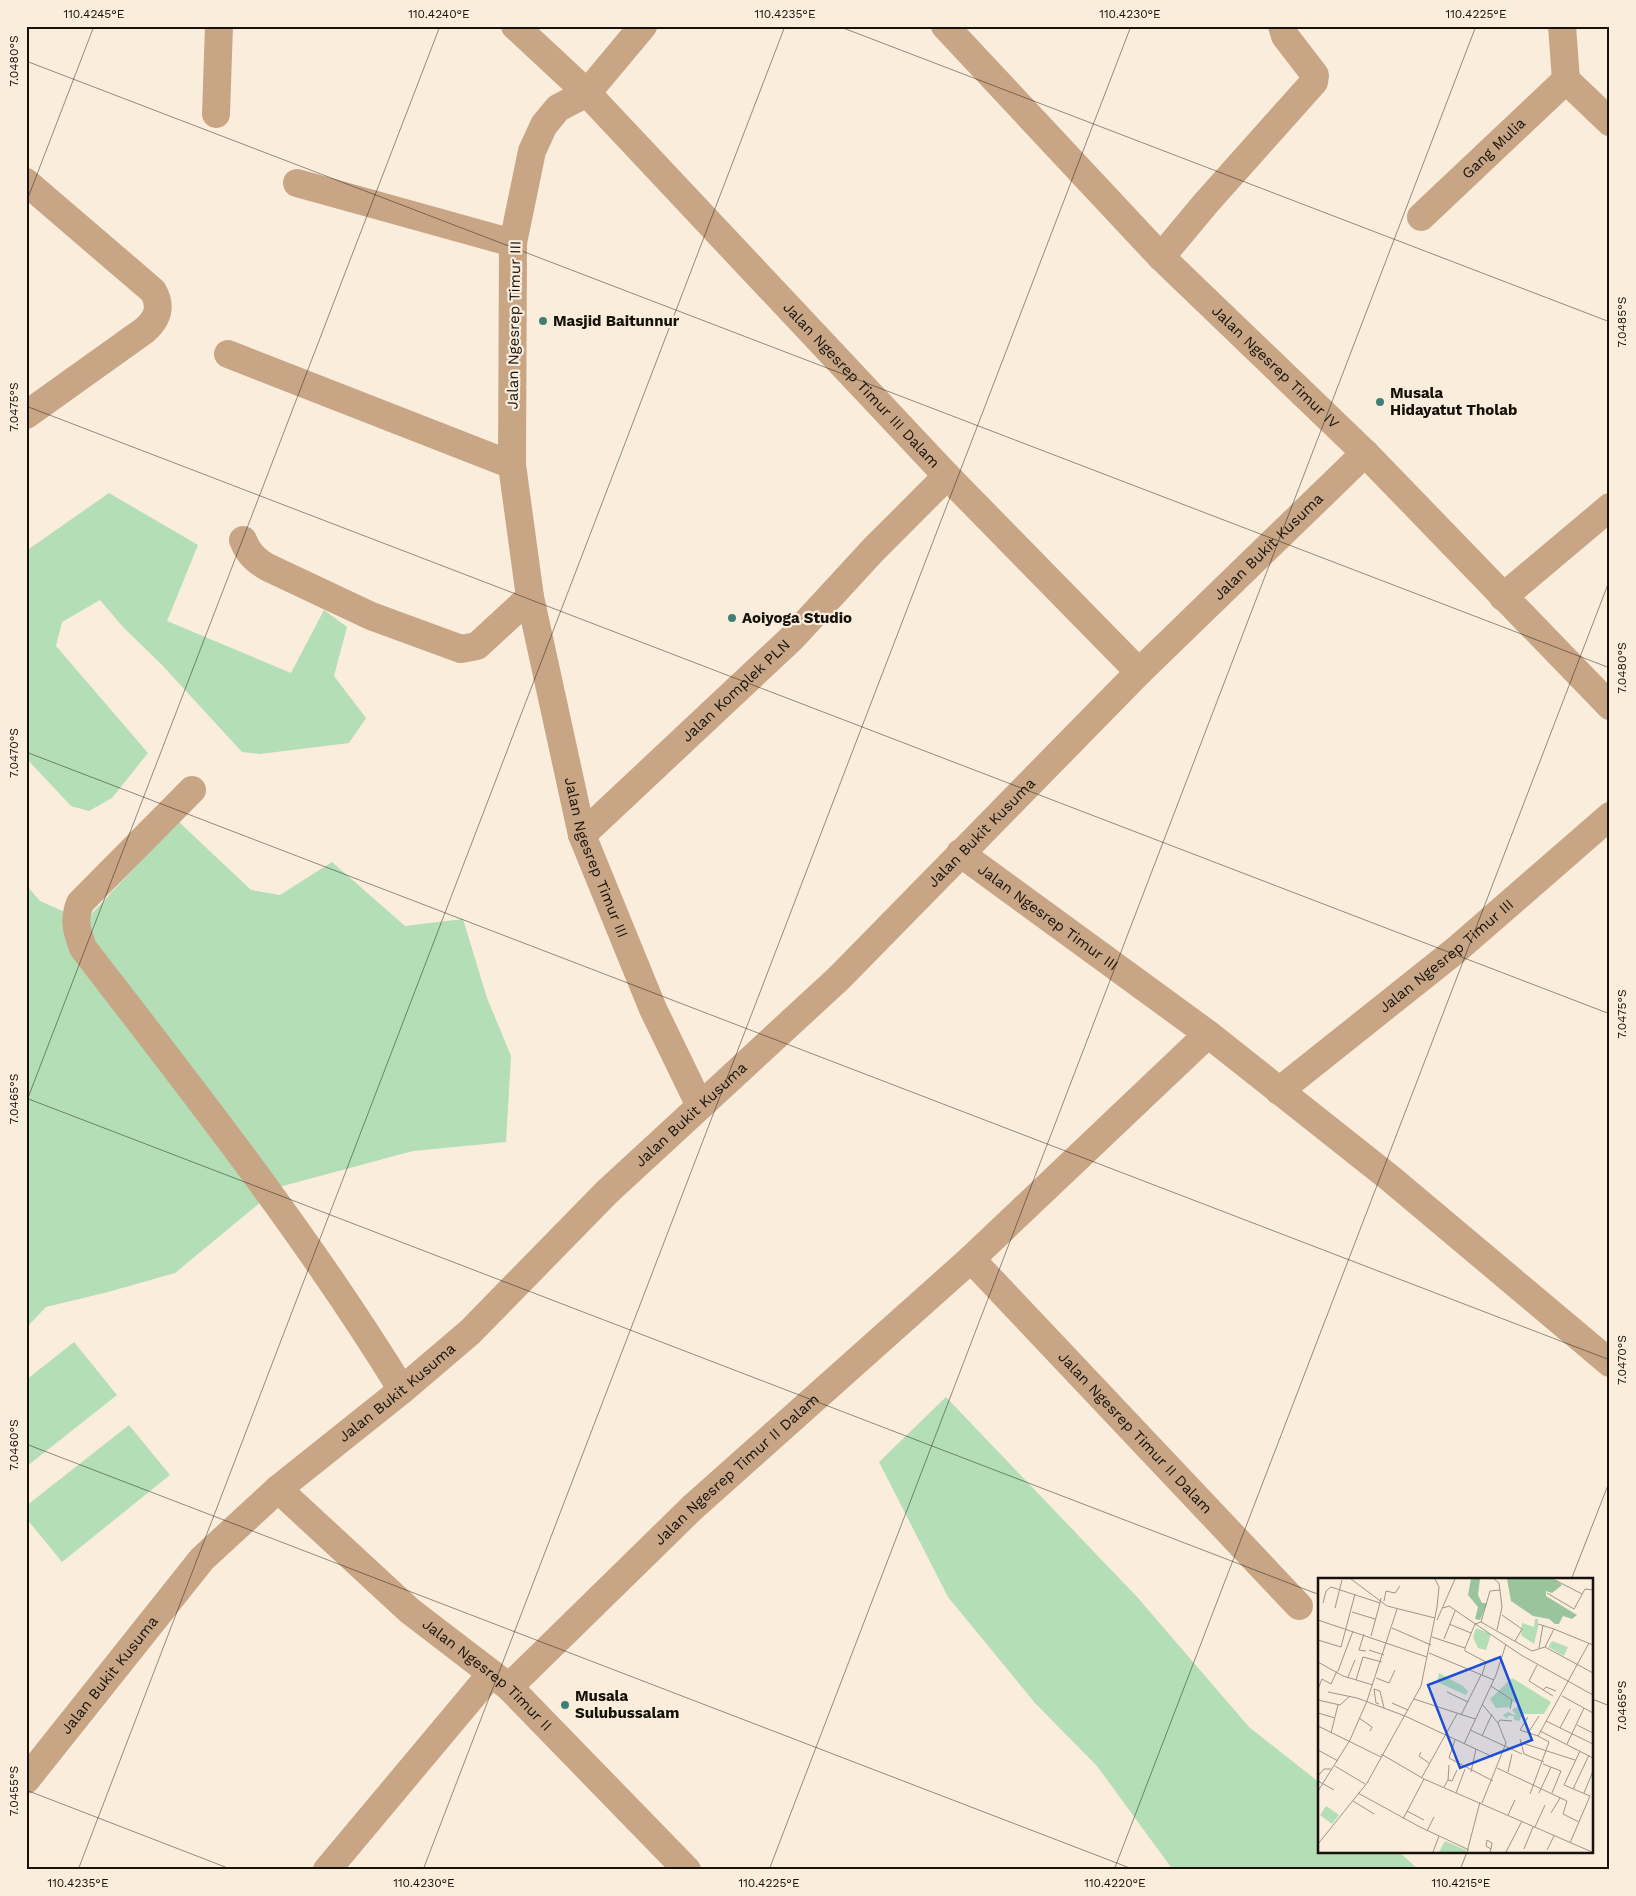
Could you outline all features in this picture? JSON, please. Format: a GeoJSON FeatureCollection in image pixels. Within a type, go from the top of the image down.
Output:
{"type":"FeatureCollection","features":[{"type":"Feature","properties":{"kind":"street","name":"Jalan Ngesrep Timur III Dalam"},"geometry":{"type":"LineString","coordinates":[[515,26],[587,93],[947,476],[1139,672]]}},
{"type":"Feature","properties":{"kind":"street"},"geometry":{"type":"LineString","coordinates":[[587,93],[644,26]]}},
{"type":"Feature","properties":{"kind":"street","name":"Jalan Ngesrep Timur IV"},"geometry":{"type":"LineString","coordinates":[[945,26],[1161,257],[1365,453],[1610,706]]}},
{"type":"Feature","properties":{"kind":"street"},"geometry":{"type":"LineString","coordinates":[[1161,257],[1206,203],[1314,82],[1315,75],[1285,36],[1282,26]]}},
{"type":"Feature","properties":{"kind":"street"},"geometry":{"type":"LineString","coordinates":[[1562,26],[1566,80],[1610,122]]}},
{"type":"Feature","properties":{"kind":"street"},"geometry":{"type":"LineString","coordinates":[[215,29],[216,114]]}},
{"type":"Feature","properties":{"kind":"street","name":"Gang Mulia"},"geometry":{"type":"LineString","coordinates":[[1421,218],[1566,80]]}},
{"type":"Feature","properties":{"kind":"street","name":"Jalan Ngesrep Timur III"},"geometry":{"type":"LineString","coordinates":[[587,93],[558,108],[544,125],[532,151],[514,243],[512,465],[530,597],[582,835],[652,1009],[700,1106]]}},
{"type":"Feature","properties":{"kind":"street"},"geometry":{"type":"LineString","coordinates":[[26,182],[153,291],[158,300],[159,311],[154,321],[146,330],[26,415]]}},
{"type":"Feature","properties":{"kind":"street"},"geometry":{"type":"LineString","coordinates":[[296,183],[514,243]]}},
{"type":"Feature","properties":{"kind":"street"},"geometry":{"type":"LineString","coordinates":[[228,354],[512,465]]}},
{"type":"Feature","properties":{"kind":"street","name":"Jalan Bukit Kusuma"},"geometry":{"type":"LineString","coordinates":[[26,1780],[202,1559],[278,1489],[402,1390],[470,1332],[607,1192],[839,978],[1139,672],[1365,453]]}},
{"type":"Feature","properties":{"kind":"street","name":"Jalan Komplek PLN"},"geometry":{"type":"LineString","coordinates":[[582,835],[792,638],[874,549],[947,476]]}},
{"type":"Feature","properties":{"kind":"street"},"geometry":{"type":"LineString","coordinates":[[1503,597],[1610,507]]}},
{"type":"Feature","properties":{"kind":"street"},"geometry":{"type":"LineString","coordinates":[[243,540],[247,551],[255,560],[267,567],[371,616],[461,649],[477,646],[530,597]]}},
{"type":"Feature","properties":{"kind":"street"},"geometry":{"type":"LineString","coordinates":[[192,790],[80,903],[76,914],[76,929],[83,948],[230,1139],[362,1325],[402,1390]]}},
{"type":"Feature","properties":{"kind":"street","name":"Jalan Ngesrep Timur III"},"geometry":{"type":"LineString","coordinates":[[1279,1091],[1456,950],[1610,816]]}},
{"type":"Feature","properties":{"kind":"street","name":"Jalan Ngesrep Timur III"},"geometry":{"type":"LineString","coordinates":[[960,853],[1208,1034],[1399,1186],[1610,1363]]}},
{"type":"Feature","properties":{"kind":"street","name":"Jalan Ngesrep Timur II Dalam"},"geometry":{"type":"LineString","coordinates":[[327,1870],[500,1680],[971,1259],[1208,1034]]}},
{"type":"Feature","properties":{"kind":"street","name":"Jalan Ngesrep Timur II Dalam"},"geometry":{"type":"LineString","coordinates":[[971,1259],[1299,1606]]}},
{"type":"Feature","properties":{"kind":"street","name":"Jalan Ngesrep Timur II"},"geometry":{"type":"LineString","coordinates":[[278,1489],[410,1611],[500,1680],[687,1870]]}},
{"type":"Feature","properties":{"kind":"green space"},"geometry":{"type":"Polygon","coordinates":[[[109,493],[198,545],[167,621],[291,673],[324,610],[347,627],[334,676],[366,718],[349,743],[260,754],[242,752],[162,665],[123,627],[100,600],[62,622],[56,646],[148,753],[112,798],[89,811],[71,806],[26,758],[26,551],[109,493]]]}},
{"type":"Feature","properties":{"kind":"green space"},"geometry":{"type":"Polygon","coordinates":[[[178,821],[251,890],[280,895],[332,862],[405,926],[463,919],[487,998],[511,1056],[506,1142],[413,1151],[279,1187],[175,1273],[46,1307],[26,1328],[26,885],[40,901],[85,921],[178,821]]]}},
{"type":"Feature","properties":{"kind":"green space"},"geometry":{"type":"Polygon","coordinates":[[[74,1342],[117,1395],[26,1467],[26,1380],[74,1342]]]}},
{"type":"Feature","properties":{"kind":"green space"},"geometry":{"type":"Polygon","coordinates":[[[946,1397],[1138,1598],[1249,1727],[1318,1781],[1318,1854],[1401,1854],[1419,1870],[1173,1870],[1097,1766],[1035,1703],[948,1597],[879,1462],[946,1397]]]}},
{"type":"Feature","properties":{"kind":"green space"},"geometry":{"type":"Polygon","coordinates":[[[129,1425],[170,1475],[62,1562],[26,1518],[26,1506],[129,1425]]]}},
{"type":"Feature","properties":{"kind":"place","name":"Masjid Baitunnur"},"geometry":{"type":"Point","coordinates":[543,321]}},
{"type":"Feature","properties":{"kind":"place","name":"Musala Hidayatut Tholab"},"geometry":{"type":"Point","coordinates":[1380,402]}},
{"type":"Feature","properties":{"kind":"place","name":"Aoiyoga Studio"},"geometry":{"type":"Point","coordinates":[732,618]}},
{"type":"Feature","properties":{"kind":"place","name":"Musala Sulubussalam"},"geometry":{"type":"Point","coordinates":[565,1705]}}]}
